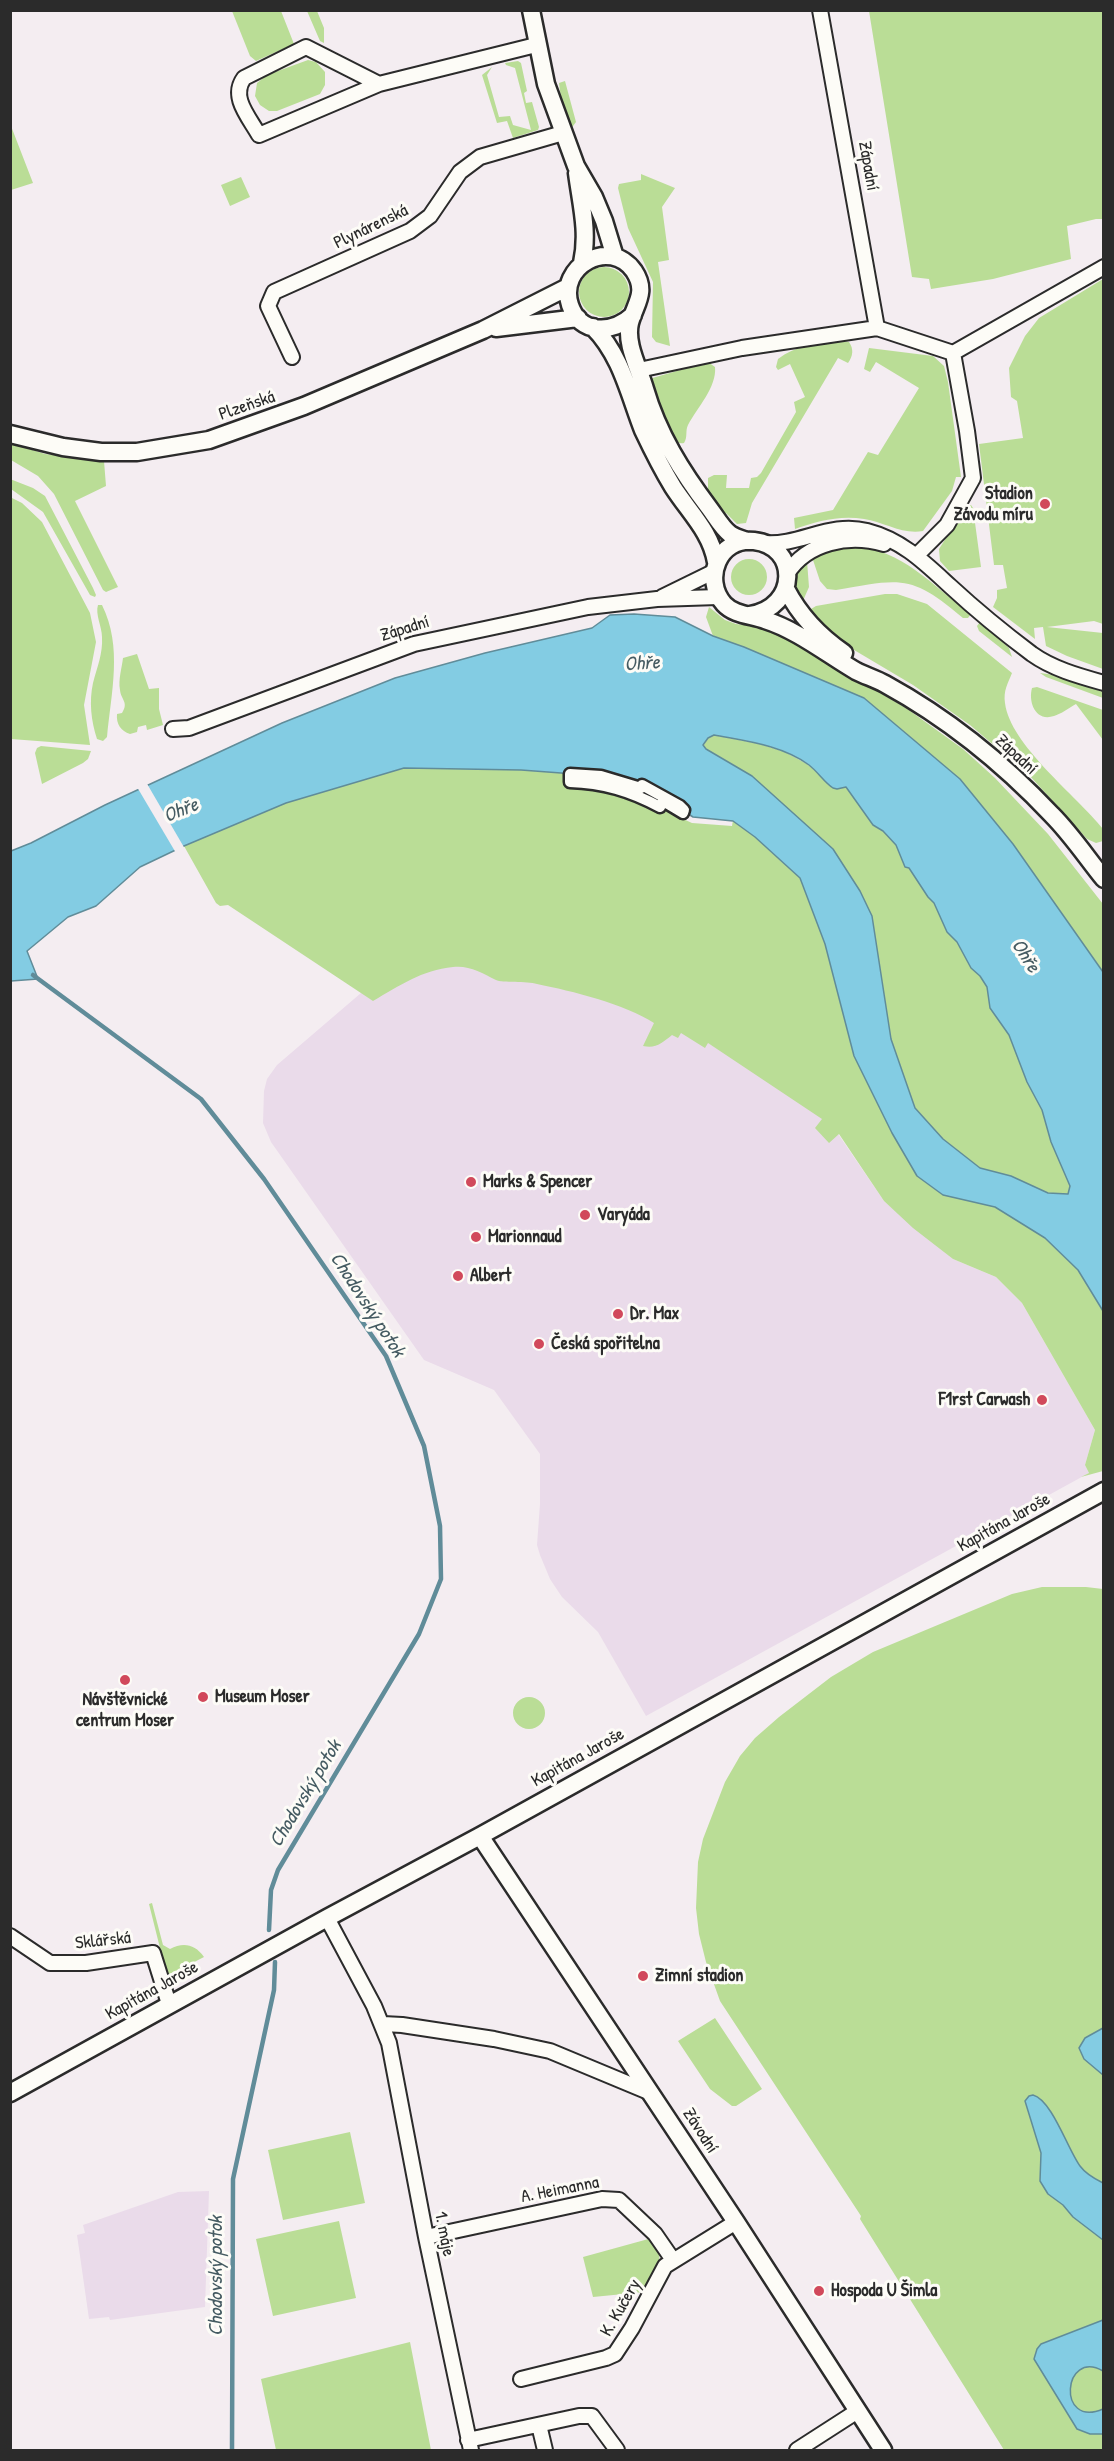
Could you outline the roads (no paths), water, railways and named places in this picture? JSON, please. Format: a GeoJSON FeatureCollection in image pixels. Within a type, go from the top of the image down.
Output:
{"type":"FeatureCollection","features":[{"type":"Feature","properties":{"kind":"street"},"geometry":{"type":"LineString","coordinates":[[531,10],[546,84],[576,166],[594,197],[615,257]]}},
{"type":"Feature","properties":{"kind":"street","name":"Západní"},"geometry":{"type":"LineString","coordinates":[[820,10],[877,328]]}},
{"type":"Feature","properties":{"kind":"street"},"geometry":{"type":"LineString","coordinates":[[379,84],[306,47],[244,78],[238,86],[238,98],[259,135],[379,84],[537,45]]}},
{"type":"Feature","properties":{"kind":"street","name":"Plynárenská"},"geometry":{"type":"LineString","coordinates":[[292,357],[268,306],[274,292],[410,231],[430,216],[460,172],[480,157],[563,133]]}},
{"type":"Feature","properties":{"kind":"street"},"geometry":{"type":"LineString","coordinates":[[576,166],[586,226],[582,263]]}},
{"type":"Feature","properties":{"kind":"street"},"geometry":{"type":"LineString","coordinates":[[718,597],[714,585],[714,550],[705,532],[674,489],[655,455],[616,357],[571,309],[568,286],[575,269],[593,257],[615,257],[634,271],[641,294],[633,315],[629,340],[648,400],[679,467],[730,534],[747,541],[764,543],[790,541],[826,530],[855,529],[893,540],[915,555],[1033,655],[1072,674],[1104,683]]}},
{"type":"Feature","properties":{"kind":"street"},"geometry":{"type":"LineString","coordinates":[[639,370],[742,348],[877,328],[953,353],[1104,267]]}},
{"type":"Feature","properties":{"kind":"street","name":"Plzeňská"},"geometry":{"type":"LineString","coordinates":[[10,434],[63,447],[101,453],[137,452],[209,440],[304,406],[483,330],[568,286]]}},
{"type":"Feature","properties":{"kind":"street"},"geometry":{"type":"LineString","coordinates":[[585,323],[601,329],[613,328],[624,323],[633,315]]}},
{"type":"Feature","properties":{"kind":"street","name":"Plzeňská"},"geometry":{"type":"LineString","coordinates":[[483,330],[585,323]]}},
{"type":"Feature","properties":{"kind":"street"},"geometry":{"type":"LineString","coordinates":[[915,555],[948,525],[973,478],[953,353]]}},
{"type":"Feature","properties":{"kind":"street"},"geometry":{"type":"LineString","coordinates":[[750,615],[763,613],[774,607],[792,565],[806,554],[841,540],[876,542],[915,555]]}},
{"type":"Feature","properties":{"kind":"street","name":"Západní"},"geometry":{"type":"LineString","coordinates":[[657,599],[715,567],[729,547],[747,541]]}},
{"type":"Feature","properties":{"kind":"street","name":"Západní"},"geometry":{"type":"LineString","coordinates":[[764,543],[782,558],[793,604],[812,626],[883,682],[939,716],[972,741],[1053,815],[1104,879]]}},
{"type":"Feature","properties":{"kind":"street","name":"Západní"},"geometry":{"type":"LineString","coordinates":[[173,729],[189,728],[414,644],[588,607],[657,599],[718,597],[726,607],[782,627],[866,676],[883,682]]}},
{"type":"Feature","properties":{"kind":"street"},"geometry":{"type":"LineString","coordinates":[[570,774],[601,776],[641,788],[642,785],[681,806],[683,813],[663,801],[660,807],[637,794],[601,784],[570,782],[570,774]]}},
{"type":"Feature","properties":{"kind":"street","name":"Kapitána Jaroše"},"geometry":{"type":"LineString","coordinates":[[10,2092],[480,1836],[1104,1491]]}},
{"type":"Feature","properties":{"kind":"street","name":"Závodní"},"geometry":{"type":"LineString","coordinates":[[480,1836],[736,2222],[883,2451]]}},
{"type":"Feature","properties":{"kind":"street","name":"1. máje"},"geometry":{"type":"LineString","coordinates":[[327,1918],[383,2024],[389,2043],[469,2445]]}},
{"type":"Feature","properties":{"kind":"street","name":"Sklářská"},"geometry":{"type":"LineString","coordinates":[[10,1936],[50,1963],[86,1963],[153,1953],[169,2004]]}},
{"type":"Feature","properties":{"kind":"street"},"geometry":{"type":"LineString","coordinates":[[383,2024],[494,2039],[550,2051],[651,2093]]}},
{"type":"Feature","properties":{"kind":"street","name":"Kapitána Jaroše"},"geometry":{"type":"LineString","coordinates":[[10,2081],[71,2058]]}},
{"type":"Feature","properties":{"kind":"street","name":"A. Heimanna"},"geometry":{"type":"LineString","coordinates":[[426,2237],[602,2199],[619,2199],[655,2234],[673,2260]]}},
{"type":"Feature","properties":{"kind":"street"},"geometry":{"type":"LineString","coordinates":[[673,2260],[736,2222]]}},
{"type":"Feature","properties":{"kind":"street","name":"K. Kučery"},"geometry":{"type":"LineString","coordinates":[[521,2379],[615,2354],[633,2328],[664,2266],[673,2260]]}},
{"type":"Feature","properties":{"kind":"street"},"geometry":{"type":"LineString","coordinates":[[797,2451],[856,2412]]}},
{"type":"Feature","properties":{"kind":"street"},"geometry":{"type":"LineString","coordinates":[[469,2445],[539,2425],[579,2416],[592,2416],[617,2451]]}},
{"type":"Feature","properties":{"kind":"street"},"geometry":{"type":"LineString","coordinates":[[539,2425],[545,2451]]}},
{"type":"Feature","properties":{"kind":"water","name":"Ohře"},"geometry":{"type":"Polygon","coordinates":[[[610,615],[675,617],[713,636],[864,698],[960,779],[1013,844],[1103,972],[1103,1311],[1078,1270],[1045,1238],[995,1207],[943,1195],[917,1176],[892,1133],[854,1056],[825,944],[800,878],[755,837],[733,821],[693,817],[643,785],[601,776],[521,770],[404,768],[286,803],[140,867],[96,906],[68,917],[27,951],[38,979],[11,981],[11,851],[282,723],[395,678],[485,653],[592,628],[610,615]],[[714,735],[708,738],[703,745],[706,749],[752,776],[833,849],[860,891],[872,916],[891,1039],[915,1108],[943,1139],[980,1168],[1011,1176],[1048,1193],[1068,1194],[1070,1186],[1051,1142],[1042,1110],[1027,1082],[1009,1035],[990,1008],[987,987],[971,968],[957,942],[947,932],[934,903],[909,868],[905,867],[896,845],[883,831],[873,825],[846,787],[833,788],[809,765],[775,748],[714,735]]]}},
{"type":"Feature","properties":{"kind":"water"},"geometry":{"type":"Polygon","coordinates":[[[1103,2028],[1103,2075],[1084,2059],[1079,2048],[1085,2038],[1103,2028]]]}},
{"type":"Feature","properties":{"kind":"water"},"geometry":{"type":"Polygon","coordinates":[[[1033,2095],[1047,2106],[1053,2115],[1080,2166],[1090,2176],[1103,2183],[1103,2240],[1048,2194],[1040,2181],[1041,2153],[1025,2101],[1033,2095]]]}},
{"type":"Feature","properties":{"kind":"water"},"geometry":{"type":"Polygon","coordinates":[[[1103,2320],[1103,2371],[1090,2367],[1080,2370],[1073,2378],[1070,2389],[1072,2400],[1078,2408],[1088,2412],[1103,2409],[1103,2434],[1090,2434],[1077,2429],[1034,2359],[1041,2344],[1103,2320]]]}},
{"type":"Feature","properties":{"kind":"waterway","name":"Chodovský potok"},"geometry":{"type":"LineString","coordinates":[[33,975],[201,1099],[264,1179],[386,1356],[424,1446],[440,1526],[441,1579],[419,1634],[278,1870],[271,1890],[269,1930]]}},
{"type":"Feature","properties":{"kind":"waterway","name":"Chodovský potok"},"geometry":{"type":"LineString","coordinates":[[232,2450],[233,2179],[274,1990],[275,1962]]}},
{"type":"Feature","properties":{"kind":"place","name":"Stadion Závodu míru"},"geometry":{"type":"Point","coordinates":[1045,504]}},
{"type":"Feature","properties":{"kind":"place","name":"Marks & Spencer"},"geometry":{"type":"Point","coordinates":[471,1182]}},
{"type":"Feature","properties":{"kind":"place","name":"Varyáda"},"geometry":{"type":"Point","coordinates":[585,1215]}},
{"type":"Feature","properties":{"kind":"place","name":"Marionnaud"},"geometry":{"type":"Point","coordinates":[476,1237]}},
{"type":"Feature","properties":{"kind":"place","name":"Albert"},"geometry":{"type":"Point","coordinates":[458,1276]}},
{"type":"Feature","properties":{"kind":"place","name":"Dr. Max"},"geometry":{"type":"Point","coordinates":[618,1314]}},
{"type":"Feature","properties":{"kind":"place","name":"Česká spořitelna"},"geometry":{"type":"Point","coordinates":[539,1344]}},
{"type":"Feature","properties":{"kind":"place","name":"F1rst Carwash"},"geometry":{"type":"Point","coordinates":[1042,1400]}},
{"type":"Feature","properties":{"kind":"place","name":"Návštěvnické centrum Moser"},"geometry":{"type":"Point","coordinates":[125,1680]}},
{"type":"Feature","properties":{"kind":"place","name":"Museum Moser"},"geometry":{"type":"Point","coordinates":[203,1697]}},
{"type":"Feature","properties":{"kind":"place","name":"Zimní stadion"},"geometry":{"type":"Point","coordinates":[643,1976]}},
{"type":"Feature","properties":{"kind":"place","name":"Hospoda U Šimla"},"geometry":{"type":"Point","coordinates":[819,2291]}}]}
